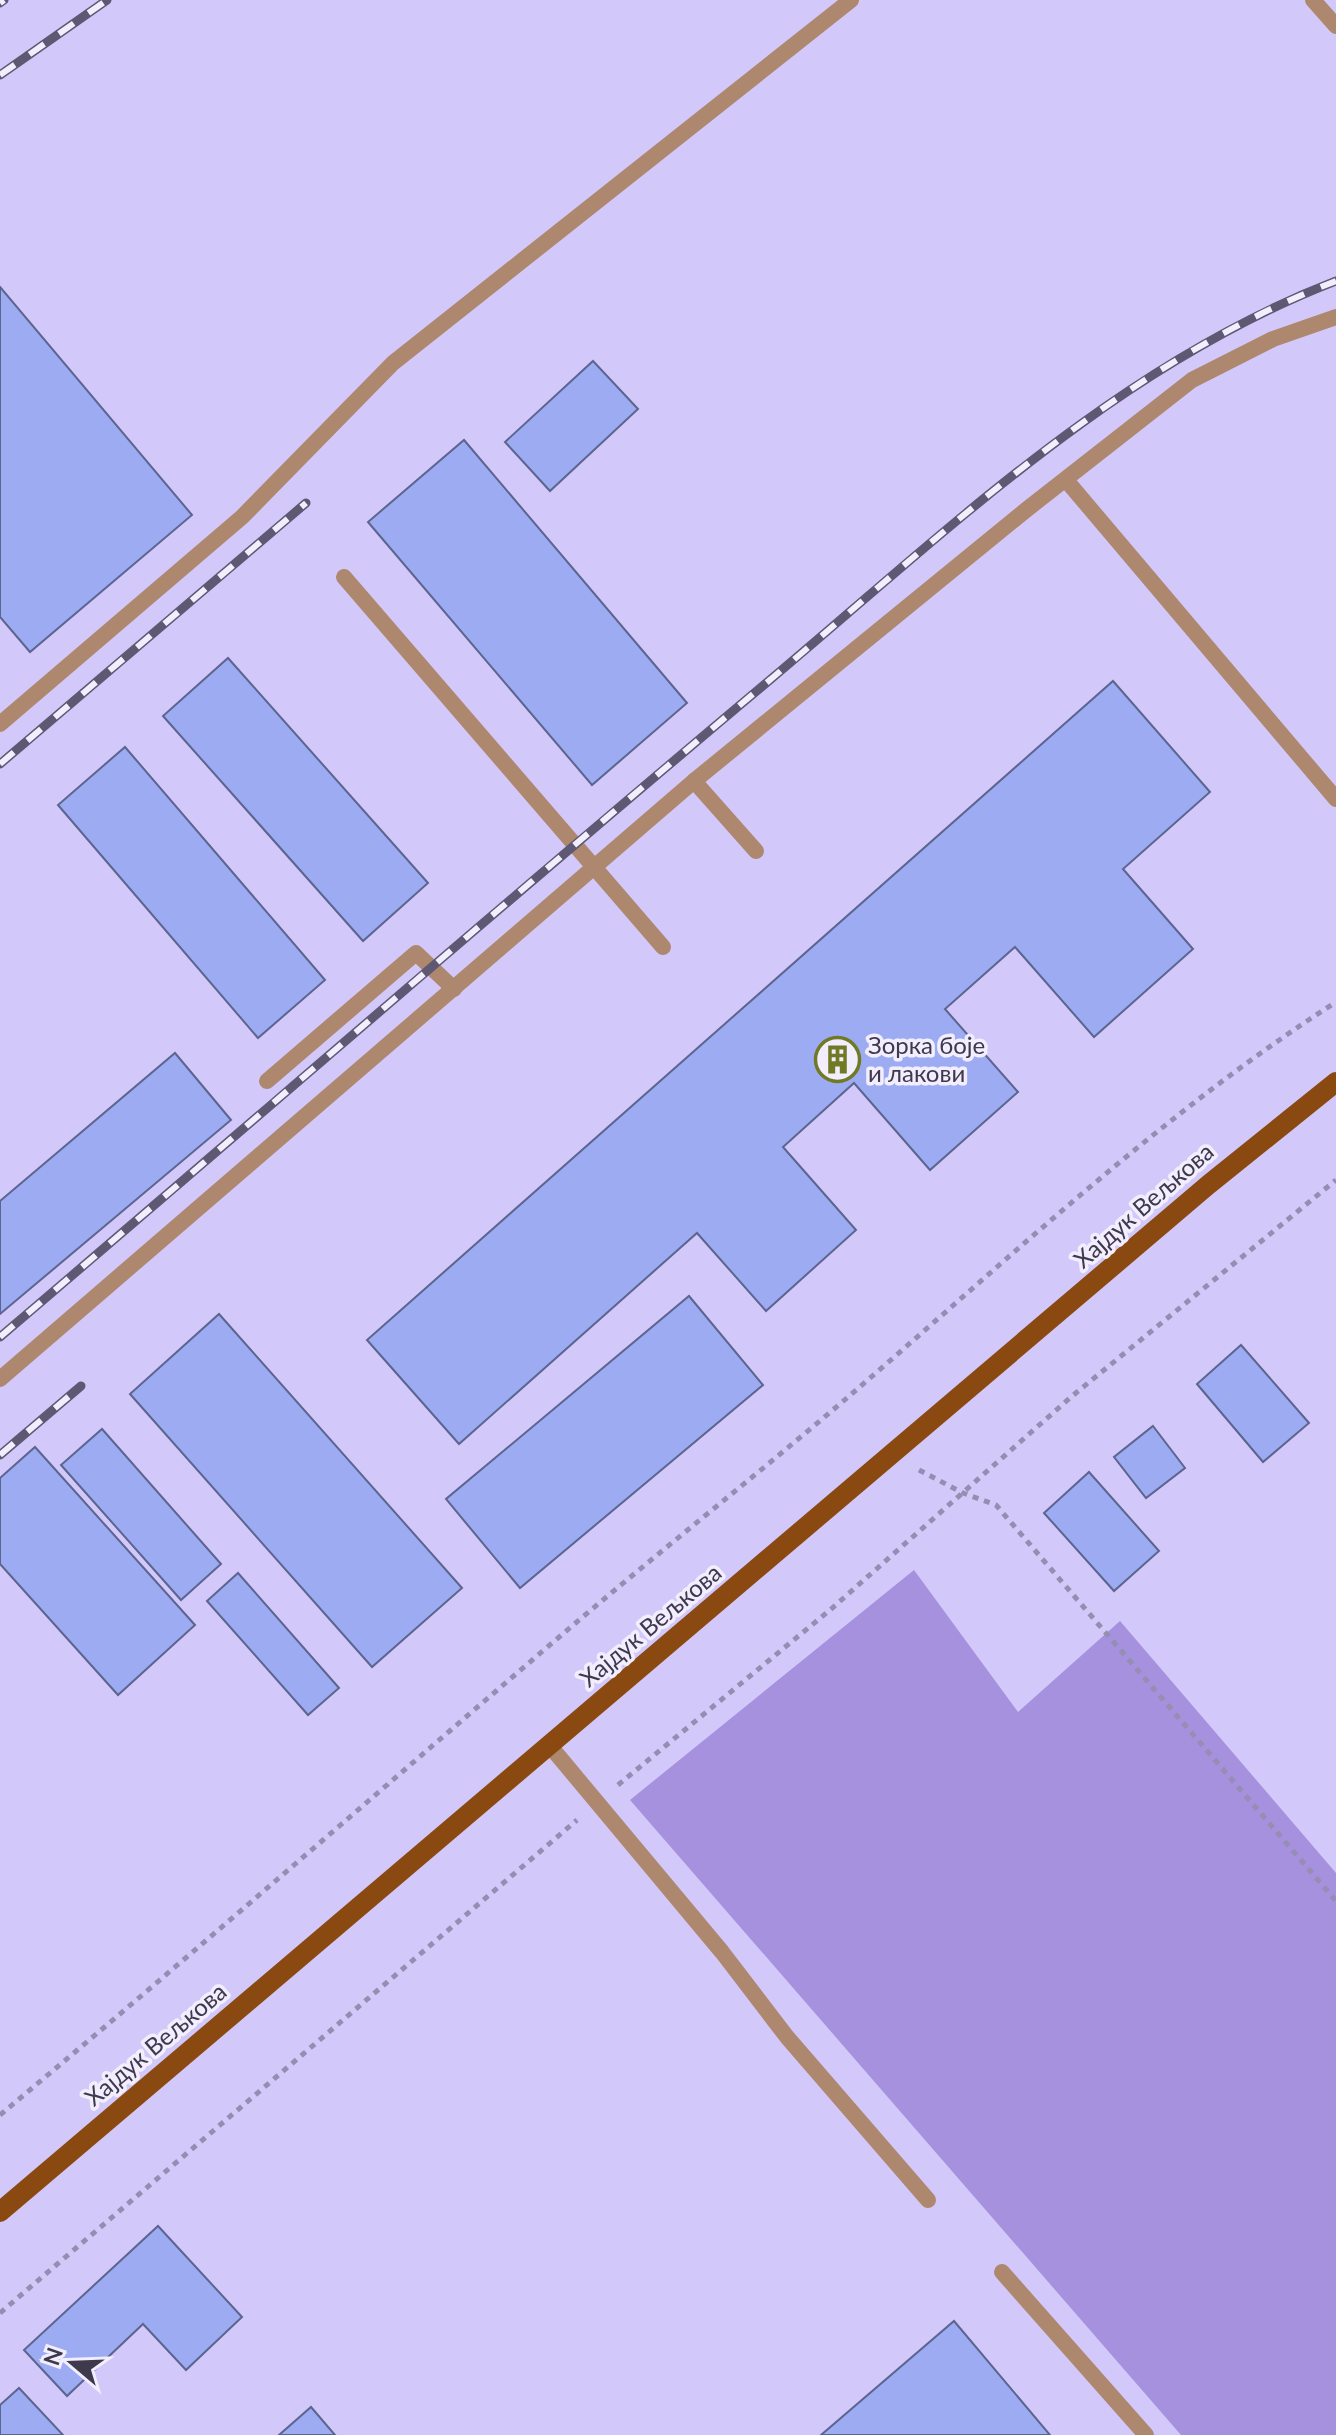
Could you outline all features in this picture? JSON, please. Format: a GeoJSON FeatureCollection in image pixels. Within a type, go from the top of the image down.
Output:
{"type":"FeatureCollection","features":[{"type":"Feature","properties":{"kind":"main road","name":"Хајдук Вељкова"},"geometry":{"type":"LineString","coordinates":[[0,2212],[1208,1185],[1336,1082]]}},
{"type":"Feature","properties":{"kind":"lane"},"geometry":{"type":"LineString","coordinates":[[0,724],[242,517],[393,363],[851,0]]}},
{"type":"Feature","properties":{"kind":"lane"},"geometry":{"type":"LineString","coordinates":[[1313,0],[1336,26]]}},
{"type":"Feature","properties":{"kind":"lane"},"geometry":{"type":"LineString","coordinates":[[0,1379],[694,781],[1066,480],[1192,380],[1273,339],[1336,317]]}},
{"type":"Feature","properties":{"kind":"lane"},"geometry":{"type":"LineString","coordinates":[[1066,480],[1336,799]]}},
{"type":"Feature","properties":{"kind":"lane"},"geometry":{"type":"LineString","coordinates":[[344,577],[663,947]]}},
{"type":"Feature","properties":{"kind":"lane"},"geometry":{"type":"LineString","coordinates":[[694,781],[756,851]]}},
{"type":"Feature","properties":{"kind":"lane"},"geometry":{"type":"LineString","coordinates":[[267,1081],[416,953],[454,989]]}},
{"type":"Feature","properties":{"kind":"lane"},"geometry":{"type":"LineString","coordinates":[[550,1746],[722,1952],[787,2037],[928,2200]]}},
{"type":"Feature","properties":{"kind":"lane"},"geometry":{"type":"LineString","coordinates":[[1002,2272],[1146,2435]]}},
{"type":"Feature","properties":{"kind":"path"},"geometry":{"type":"LineString","coordinates":[[0,2115],[214,1936],[560,1635],[829,1413],[1114,1169],[1265,1047],[1336,1002]]}},
{"type":"Feature","properties":{"kind":"path"},"geometry":{"type":"LineString","coordinates":[[0,2313],[597,1803],[830,1610],[1094,1378],[1336,1180]]}},
{"type":"Feature","properties":{"kind":"path"},"geometry":{"type":"LineString","coordinates":[[892,1456],[963,1493],[996,1505],[1336,1901]]}},
{"type":"Feature","properties":{"kind":"shaded area"},"geometry":{"type":"Polygon","coordinates":[[[914,1570],[1018,1712],[1120,1621],[1336,1873],[1336,2435],[1181,2435],[630,1800],[914,1570]]]}},
{"type":"Feature","properties":{"kind":"building"},"geometry":{"type":"Polygon","coordinates":[[[0,287],[192,515],[30,652],[0,617],[0,287]]]}},
{"type":"Feature","properties":{"kind":"building"},"geometry":{"type":"Polygon","coordinates":[[[593,361],[638,409],[550,491],[505,442],[593,361]]]}},
{"type":"Feature","properties":{"kind":"building"},"geometry":{"type":"Polygon","coordinates":[[[464,440],[687,703],[592,785],[368,522],[464,440]]]}},
{"type":"Feature","properties":{"kind":"building"},"geometry":{"type":"Polygon","coordinates":[[[228,658],[428,883],[363,941],[163,716],[228,658]]]}},
{"type":"Feature","properties":{"kind":"building","name":"Зорка боје и лакови"},"geometry":{"type":"Polygon","coordinates":[[[1113,681],[1210,792],[1123,869],[1193,949],[1094,1037],[1015,947],[945,1009],[1018,1092],[930,1170],[854,1083],[783,1147],[856,1230],[766,1311],[697,1233],[459,1444],[367,1340],[1113,681]]]}},
{"type":"Feature","properties":{"kind":"building"},"geometry":{"type":"Polygon","coordinates":[[[125,747],[325,980],[258,1038],[58,805],[125,747]]]}},
{"type":"Feature","properties":{"kind":"building"},"geometry":{"type":"Polygon","coordinates":[[[175,1053],[231,1120],[0,1314],[0,1201],[175,1053]]]}},
{"type":"Feature","properties":{"kind":"building"},"geometry":{"type":"Polygon","coordinates":[[[689,1296],[763,1385],[520,1588],[446,1499],[689,1296]]]}},
{"type":"Feature","properties":{"kind":"building"},"geometry":{"type":"Polygon","coordinates":[[[219,1314],[462,1588],[372,1667],[130,1394],[219,1314]]]}},
{"type":"Feature","properties":{"kind":"building"},"geometry":{"type":"Polygon","coordinates":[[[1241,1345],[1309,1423],[1263,1462],[1197,1384],[1241,1345]]]}},
{"type":"Feature","properties":{"kind":"building"},"geometry":{"type":"Polygon","coordinates":[[[1153,1426],[1185,1468],[1146,1498],[1114,1457],[1153,1426]]]}},
{"type":"Feature","properties":{"kind":"building"},"geometry":{"type":"Polygon","coordinates":[[[102,1429],[221,1564],[181,1600],[61,1465],[102,1429]]]}},
{"type":"Feature","properties":{"kind":"building"},"geometry":{"type":"Polygon","coordinates":[[[35,1447],[195,1625],[118,1695],[0,1564],[0,1478],[35,1447]]]}},
{"type":"Feature","properties":{"kind":"building"},"geometry":{"type":"Polygon","coordinates":[[[1089,1472],[1159,1551],[1114,1591],[1044,1513],[1089,1472]]]}},
{"type":"Feature","properties":{"kind":"building"},"geometry":{"type":"Polygon","coordinates":[[[238,1573],[339,1688],[308,1715],[207,1601],[238,1573]]]}},
{"type":"Feature","properties":{"kind":"building"},"geometry":{"type":"Polygon","coordinates":[[[158,2226],[242,2317],[186,2370],[143,2324],[67,2396],[24,2350],[158,2226]]]}},
{"type":"Feature","properties":{"kind":"building"},"geometry":{"type":"Polygon","coordinates":[[[954,2321],[1050,2435],[821,2435],[954,2321]]]}},
{"type":"Feature","properties":{"kind":"building"},"geometry":{"type":"Polygon","coordinates":[[[19,2388],[63,2435],[0,2435],[0,2405],[19,2388]]]}},
{"type":"Feature","properties":{"kind":"building"},"geometry":{"type":"Polygon","coordinates":[[[311,2407],[335,2435],[279,2435],[311,2407]]]}},
{"type":"Feature","properties":{"kind":"railway"},"geometry":{"type":"LineString","coordinates":[[0,3],[4,0]]}},
{"type":"Feature","properties":{"kind":"railway"},"geometry":{"type":"LineString","coordinates":[[0,75],[107,0]]}},
{"type":"Feature","properties":{"kind":"railway"},"geometry":{"type":"LineString","coordinates":[[0,1337],[903,566],[1038,456],[1180,358],[1256,316],[1336,281]]}},
{"type":"Feature","properties":{"kind":"railway"},"geometry":{"type":"LineString","coordinates":[[0,764],[306,503]]}},
{"type":"Feature","properties":{"kind":"railway"},"geometry":{"type":"LineString","coordinates":[[0,1455],[81,1386]]}},
{"type":"Feature","properties":{"kind":"place","name":"Зорка боје и лакови"},"geometry":{"type":"Point","coordinates":[837,1060]}}]}
